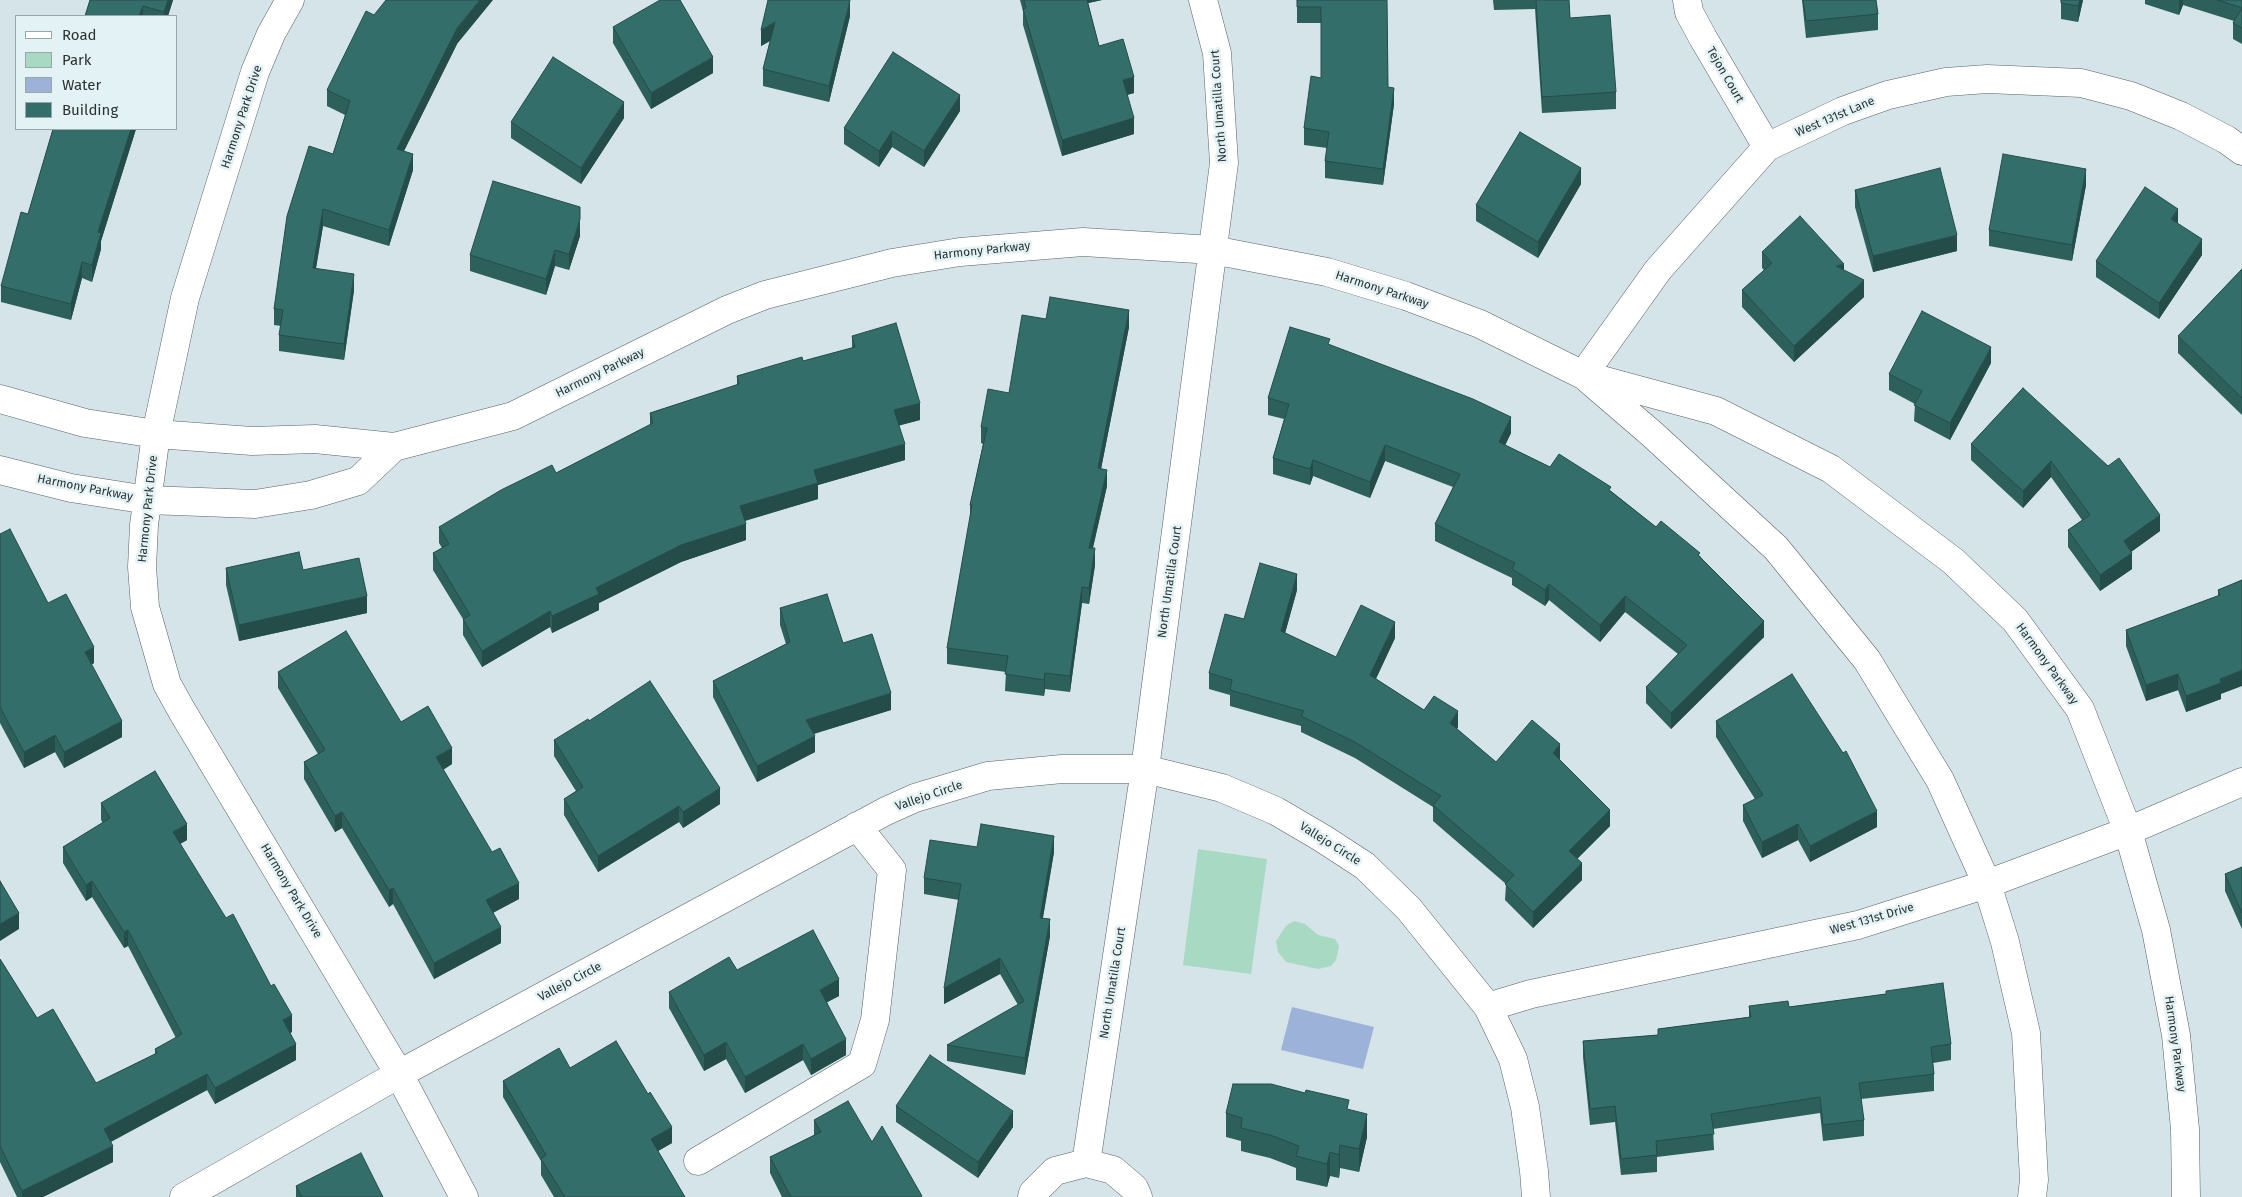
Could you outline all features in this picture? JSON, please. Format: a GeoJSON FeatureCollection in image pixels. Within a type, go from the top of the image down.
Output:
{"type":"FeatureCollection","features":[{"type":"Feature","properties":{"kind":"street","name":"Harmony Park Drive"},"geometry":{"type":"LineString","coordinates":[[290,0],[271,34],[255,72],[188,288],[172,354],[156,434],[148,500],[142,567],[145,607],[167,684],[400,1074],[464,1197]]}},
{"type":"Feature","properties":{"kind":"street","name":"North Umatilla Court"},"geometry":{"type":"LineString","coordinates":[[1086,1163],[1145,769],[1224,163],[1217,53],[1203,0]]}},
{"type":"Feature","properties":{"kind":"street","name":"Tejon Court"},"geometry":{"type":"LineString","coordinates":[[1688,0],[1689,12],[1767,147]]}},
{"type":"Feature","properties":{"kind":"street","name":"West 131st Lane"},"geometry":{"type":"LineString","coordinates":[[1583,375],[1658,270],[1767,147],[1843,111],[1888,95],[1946,82],[1987,79],[2023,79],[2082,83],[2131,96],[2181,116],[2227,140],[2242,151]]}},
{"type":"Feature","properties":{"kind":"street","name":"Harmony Parkway"},"geometry":{"type":"LineString","coordinates":[[0,399],[86,422],[156,434],[252,441],[315,439],[394,447],[513,416],[727,310],[765,295],[892,263],[960,252],[1083,242],[1213,250],[1327,272],[1406,296],[1480,324],[1583,375],[1716,411],[1832,469],[1954,561],[2015,620],[2080,709],[2128,831],[2156,930],[2176,1034],[2185,1129],[2186,1197]]}},
{"type":"Feature","properties":{"kind":"street","name":"Harmony Parkway"},"geometry":{"type":"LineString","coordinates":[[1583,375],[1652,434],[1776,548],[1867,660],[1940,780],[1987,884],[2005,942],[2026,1033],[2034,1180],[2032,1197]]}},
{"type":"Feature","properties":{"kind":"street","name":"Harmony Parkway"},"geometry":{"type":"LineString","coordinates":[[0,470],[71,488],[148,500],[255,504],[311,495],[358,481],[394,447]]}},
{"type":"Feature","properties":{"kind":"street","name":"Vallejo Circle"},"geometry":{"type":"LineString","coordinates":[[184,1197],[400,1074],[857,826],[915,798],[988,776],[1062,769],[1145,769],[1222,788],[1276,811],[1365,866],[1409,909],[1488,1007],[1513,1059],[1525,1107],[1536,1197]]}},
{"type":"Feature","properties":{"kind":"street","name":"West 131st Drive"},"geometry":{"type":"LineString","coordinates":[[1488,1007],[1530,994],[1858,925],[1987,884],[2128,831],[2242,782]]}},
{"type":"Feature","properties":{"kind":"street"},"geometry":{"type":"LineString","coordinates":[[698,1161],[862,1064],[875,1020],[892,870],[857,826]]}},
{"type":"Feature","properties":{"kind":"street"},"geometry":{"type":"LineString","coordinates":[[1032,1197],[1055,1171],[1086,1163],[1113,1170],[1134,1188],[1138,1197]]}},
{"type":"Feature","properties":{"kind":"green space"},"geometry":{"type":"Polygon","coordinates":[[[1198,849],[1267,859],[1251,974],[1183,965],[1198,849]]]}},
{"type":"Feature","properties":{"kind":"green space"},"geometry":{"type":"Polygon","coordinates":[[[1294,921],[1305,924],[1318,935],[1335,939],[1339,946],[1336,960],[1331,966],[1318,969],[1286,962],[1278,952],[1276,941],[1286,926],[1294,921]]]}},
{"type":"Feature","properties":{"kind":"water"},"geometry":{"type":"Polygon","coordinates":[[[1292,1007],[1374,1027],[1363,1069],[1281,1050],[1292,1007]]]}},
{"type":"Feature","properties":{"kind":"building"},"geometry":{"type":"Polygon","coordinates":[[[90,0],[168,0],[164,12],[143,6],[139,15],[85,15],[90,0]]]}},
{"type":"Feature","properties":{"kind":"building"},"geometry":{"type":"Polygon","coordinates":[[[386,0],[480,0],[457,28],[397,149],[413,154],[389,230],[323,209],[313,268],[354,274],[344,344],[279,335],[283,310],[274,309],[287,216],[309,146],[333,154],[350,101],[327,90],[366,11],[374,15],[386,0]]]}},
{"type":"Feature","properties":{"kind":"building"},"geometry":{"type":"Polygon","coordinates":[[[660,0],[680,0],[713,57],[651,93],[613,27],[660,0]]]}},
{"type":"Feature","properties":{"kind":"building"},"geometry":{"type":"Polygon","coordinates":[[[768,0],[850,0],[829,86],[763,69],[775,22],[761,30],[768,0]]]}},
{"type":"Feature","properties":{"kind":"building"},"geometry":{"type":"Polygon","coordinates":[[[1024,0],[1087,0],[1099,46],[1123,39],[1134,77],[1123,80],[1134,118],[1062,140],[1023,9],[1026,8],[1024,0]]]}},
{"type":"Feature","properties":{"kind":"building"},"geometry":{"type":"Polygon","coordinates":[[[1297,0],[1387,0],[1388,87],[1394,88],[1383,169],[1325,161],[1329,132],[1304,128],[1311,76],[1321,78],[1321,7],[1297,7],[1297,0]]]}},
{"type":"Feature","properties":{"kind":"building"},"geometry":{"type":"Polygon","coordinates":[[[1536,0],[1569,0],[1570,18],[1610,15],[1616,92],[1542,97],[1536,0]]]}},
{"type":"Feature","properties":{"kind":"building"},"geometry":{"type":"Polygon","coordinates":[[[1803,0],[1876,0],[1878,14],[1806,21],[1803,0]]]}},
{"type":"Feature","properties":{"kind":"building"},"geometry":{"type":"Polygon","coordinates":[[[2061,0],[2080,0],[2078,6],[2061,3],[2061,0]]]}},
{"type":"Feature","properties":{"kind":"building"},"geometry":{"type":"Polygon","coordinates":[[[2218,0],[2242,0],[2242,8],[2218,0]]]}},
{"type":"Feature","properties":{"kind":"building"},"geometry":{"type":"Polygon","coordinates":[[[2242,8],[2242,28],[2233,23],[2242,8]]]}},
{"type":"Feature","properties":{"kind":"building"},"geometry":{"type":"Polygon","coordinates":[[[893,52],[960,95],[924,151],[892,131],[879,151],[844,128],[893,52]]]}},
{"type":"Feature","properties":{"kind":"building"},"geometry":{"type":"Polygon","coordinates":[[[553,57],[624,102],[581,168],[511,122],[553,57]]]}},
{"type":"Feature","properties":{"kind":"building"},"geometry":{"type":"Polygon","coordinates":[[[53,130],[131,130],[98,232],[101,233],[92,265],[82,262],[71,304],[1,286],[21,212],[28,214],[53,130]]]}},
{"type":"Feature","properties":{"kind":"building"},"geometry":{"type":"Polygon","coordinates":[[[1520,132],[1581,168],[1538,242],[1476,205],[1520,132]]]}},
{"type":"Feature","properties":{"kind":"building"},"geometry":{"type":"Polygon","coordinates":[[[2003,154],[2086,169],[2072,245],[1989,230],[2003,154]]]}},
{"type":"Feature","properties":{"kind":"building"},"geometry":{"type":"Polygon","coordinates":[[[1940,168],[1957,235],[1873,256],[1855,190],[1940,168]]]}},
{"type":"Feature","properties":{"kind":"building"},"geometry":{"type":"Polygon","coordinates":[[[493,181],[580,207],[580,219],[569,254],[555,250],[546,279],[470,255],[493,181]]]}},
{"type":"Feature","properties":{"kind":"building"},"geometry":{"type":"Polygon","coordinates":[[[2145,187],[2178,209],[2171,219],[2202,239],[2159,303],[2096,261],[2145,187]]]}},
{"type":"Feature","properties":{"kind":"building"},"geometry":{"type":"Polygon","coordinates":[[[1800,216],[1844,264],[1836,266],[1864,280],[1794,346],[1742,290],[1772,263],[1762,252],[1800,216]]]}},
{"type":"Feature","properties":{"kind":"building"},"geometry":{"type":"Polygon","coordinates":[[[2242,269],[2242,398],[2178,336],[2242,269]]]}},
{"type":"Feature","properties":{"kind":"building"},"geometry":{"type":"Polygon","coordinates":[[[1050,297],[1129,310],[1098,468],[1107,470],[1089,548],[1095,548],[1089,588],[1082,587],[1070,676],[1045,673],[1044,680],[1005,674],[1008,656],[947,648],[972,505],[970,505],[987,428],[981,427],[988,389],[1009,393],[1022,315],[1046,319],[1050,297]]]}},
{"type":"Feature","properties":{"kind":"building"},"geometry":{"type":"Polygon","coordinates":[[[1922,311],[1991,347],[1950,423],[1914,405],[1922,391],[1889,374],[1922,311]]]}},
{"type":"Feature","properties":{"kind":"building"},"geometry":{"type":"Polygon","coordinates":[[[896,323],[920,403],[894,410],[905,444],[814,470],[818,483],[740,506],[746,524],[681,545],[596,588],[599,594],[552,616],[550,611],[482,651],[463,619],[470,615],[433,553],[449,544],[439,527],[501,490],[552,465],[556,473],[653,423],[650,413],[739,384],[737,376],[802,357],[803,361],[855,347],[852,336],[896,323]]]}},
{"type":"Feature","properties":{"kind":"building"},"geometry":{"type":"Polygon","coordinates":[[[1290,327],[1330,339],[1328,344],[1473,399],[1511,417],[1499,442],[1550,467],[1559,454],[1611,487],[1609,490],[1656,527],[1661,521],[1700,553],[1698,555],[1764,621],[1671,713],[1646,687],[1687,645],[1625,596],[1600,625],[1549,584],[1545,590],[1512,569],[1515,563],[1435,524],[1460,474],[1385,445],[1370,482],[1313,460],[1310,469],[1273,458],[1289,404],[1268,398],[1290,327]]]}},
{"type":"Feature","properties":{"kind":"building"},"geometry":{"type":"Polygon","coordinates":[[[2023,388],[2108,466],[2119,458],[2160,515],[2124,541],[2132,553],[2100,575],[2068,530],[2090,515],[2051,461],[2023,491],[1971,444],[2023,388]]]}},
{"type":"Feature","properties":{"kind":"building"},"geometry":{"type":"Polygon","coordinates":[[[10,529],[48,603],[66,594],[94,647],[85,652],[122,721],[64,752],[55,735],[24,752],[0,707],[0,534],[10,529]]]}},
{"type":"Feature","properties":{"kind":"building"},"geometry":{"type":"Polygon","coordinates":[[[299,552],[303,570],[359,558],[367,596],[239,625],[226,568],[299,552]]]}},
{"type":"Feature","properties":{"kind":"building"},"geometry":{"type":"Polygon","coordinates":[[[1260,563],[1297,574],[1281,631],[1336,657],[1361,605],[1395,622],[1370,675],[1424,710],[1434,696],[1458,711],[1450,723],[1496,762],[1532,720],[1560,744],[1553,753],[1610,810],[1569,851],[1582,863],[1533,912],[1505,884],[1514,875],[1433,805],[1441,796],[1355,742],[1301,716],[1304,711],[1230,690],[1232,680],[1209,673],[1225,614],[1244,619],[1260,563]]]}},
{"type":"Feature","properties":{"kind":"building"},"geometry":{"type":"Polygon","coordinates":[[[2242,580],[2242,670],[2220,679],[2221,683],[2186,696],[2178,674],[2146,685],[2126,630],[2220,595],[2218,590],[2242,580]]]}},
{"type":"Feature","properties":{"kind":"building"},"geometry":{"type":"Polygon","coordinates":[[[827,594],[843,643],[872,634],[891,693],[806,720],[815,736],[757,766],[713,681],[790,642],[780,608],[827,594]]]}},
{"type":"Feature","properties":{"kind":"building"},"geometry":{"type":"Polygon","coordinates":[[[346,631],[401,722],[428,706],[452,748],[436,757],[492,852],[500,848],[519,883],[486,900],[501,927],[434,963],[393,888],[389,890],[342,812],[335,816],[304,762],[325,750],[278,672],[346,631]]]}},
{"type":"Feature","properties":{"kind":"building"},"geometry":{"type":"Polygon","coordinates":[[[1792,674],[1843,753],[1846,751],[1877,811],[1810,846],[1798,824],[1762,842],[1743,805],[1763,795],[1716,721],[1792,674]]]}},
{"type":"Feature","properties":{"kind":"building"},"geometry":{"type":"Polygon","coordinates":[[[650,681],[720,788],[683,812],[679,806],[598,856],[564,799],[583,787],[554,740],[588,719],[589,721],[650,681]]]}},
{"type":"Feature","properties":{"kind":"building"},"geometry":{"type":"Polygon","coordinates":[[[155,771],[187,824],[173,832],[226,918],[233,914],[271,986],[274,984],[292,1015],[283,1020],[296,1044],[215,1088],[207,1074],[104,1129],[113,1146],[22,1191],[0,1146],[0,959],[37,1018],[53,1009],[96,1083],[157,1053],[155,1049],[182,1034],[128,930],[124,932],[92,881],[86,885],[63,847],[110,818],[101,803],[155,771]]]}},
{"type":"Feature","properties":{"kind":"building"},"geometry":{"type":"Polygon","coordinates":[[[981,824],[1054,836],[1040,918],[1050,919],[1025,1058],[947,1045],[1024,1001],[1000,958],[944,988],[961,884],[924,878],[930,840],[977,847],[981,824]]]}},
{"type":"Feature","properties":{"kind":"building"},"geometry":{"type":"Polygon","coordinates":[[[2242,867],[2242,913],[2225,874],[2242,867]]]}},
{"type":"Feature","properties":{"kind":"building"},"geometry":{"type":"Polygon","coordinates":[[[0,881],[19,913],[0,924],[0,881]]]}},
{"type":"Feature","properties":{"kind":"building"},"geometry":{"type":"Polygon","coordinates":[[[813,930],[839,979],[820,990],[846,1039],[811,1059],[803,1044],[745,1077],[726,1042],[704,1055],[669,992],[729,957],[737,970],[813,930]]]}},
{"type":"Feature","properties":{"kind":"building"},"geometry":{"type":"Polygon","coordinates":[[[1943,983],[1951,1044],[1931,1047],[1934,1074],[1859,1083],[1864,1120],[1823,1125],[1820,1097],[1711,1114],[1714,1134],[1656,1141],[1657,1155],[1621,1159],[1615,1106],[1590,1109],[1583,1041],[1658,1035],[1658,1029],[1751,1017],[1749,1006],[1788,1001],[1789,1007],[1886,994],[1886,991],[1943,983]]]}},
{"type":"Feature","properties":{"kind":"building"},"geometry":{"type":"Polygon","coordinates":[[[616,1041],[648,1094],[650,1092],[672,1127],[651,1139],[685,1197],[565,1197],[541,1159],[546,1155],[503,1081],[559,1048],[570,1068],[616,1041]]]}},
{"type":"Feature","properties":{"kind":"building"},"geometry":{"type":"Polygon","coordinates":[[[930,1055],[1013,1111],[978,1162],[896,1106],[930,1055]]]}},
{"type":"Feature","properties":{"kind":"building"},"geometry":{"type":"Polygon","coordinates":[[[1233,1084],[1271,1084],[1305,1093],[1306,1090],[1349,1100],[1347,1109],[1367,1114],[1359,1149],[1340,1145],[1339,1155],[1330,1152],[1327,1164],[1296,1156],[1299,1146],[1270,1135],[1241,1128],[1242,1118],[1226,1113],[1233,1084]]]}},
{"type":"Feature","properties":{"kind":"building"},"geometry":{"type":"Polygon","coordinates":[[[848,1101],[872,1142],[882,1126],[922,1196],[791,1197],[770,1157],[821,1132],[814,1120],[848,1101]]]}},
{"type":"Feature","properties":{"kind":"building"},"geometry":{"type":"Polygon","coordinates":[[[361,1153],[383,1197],[302,1197],[296,1186],[361,1153]]]}}]}
